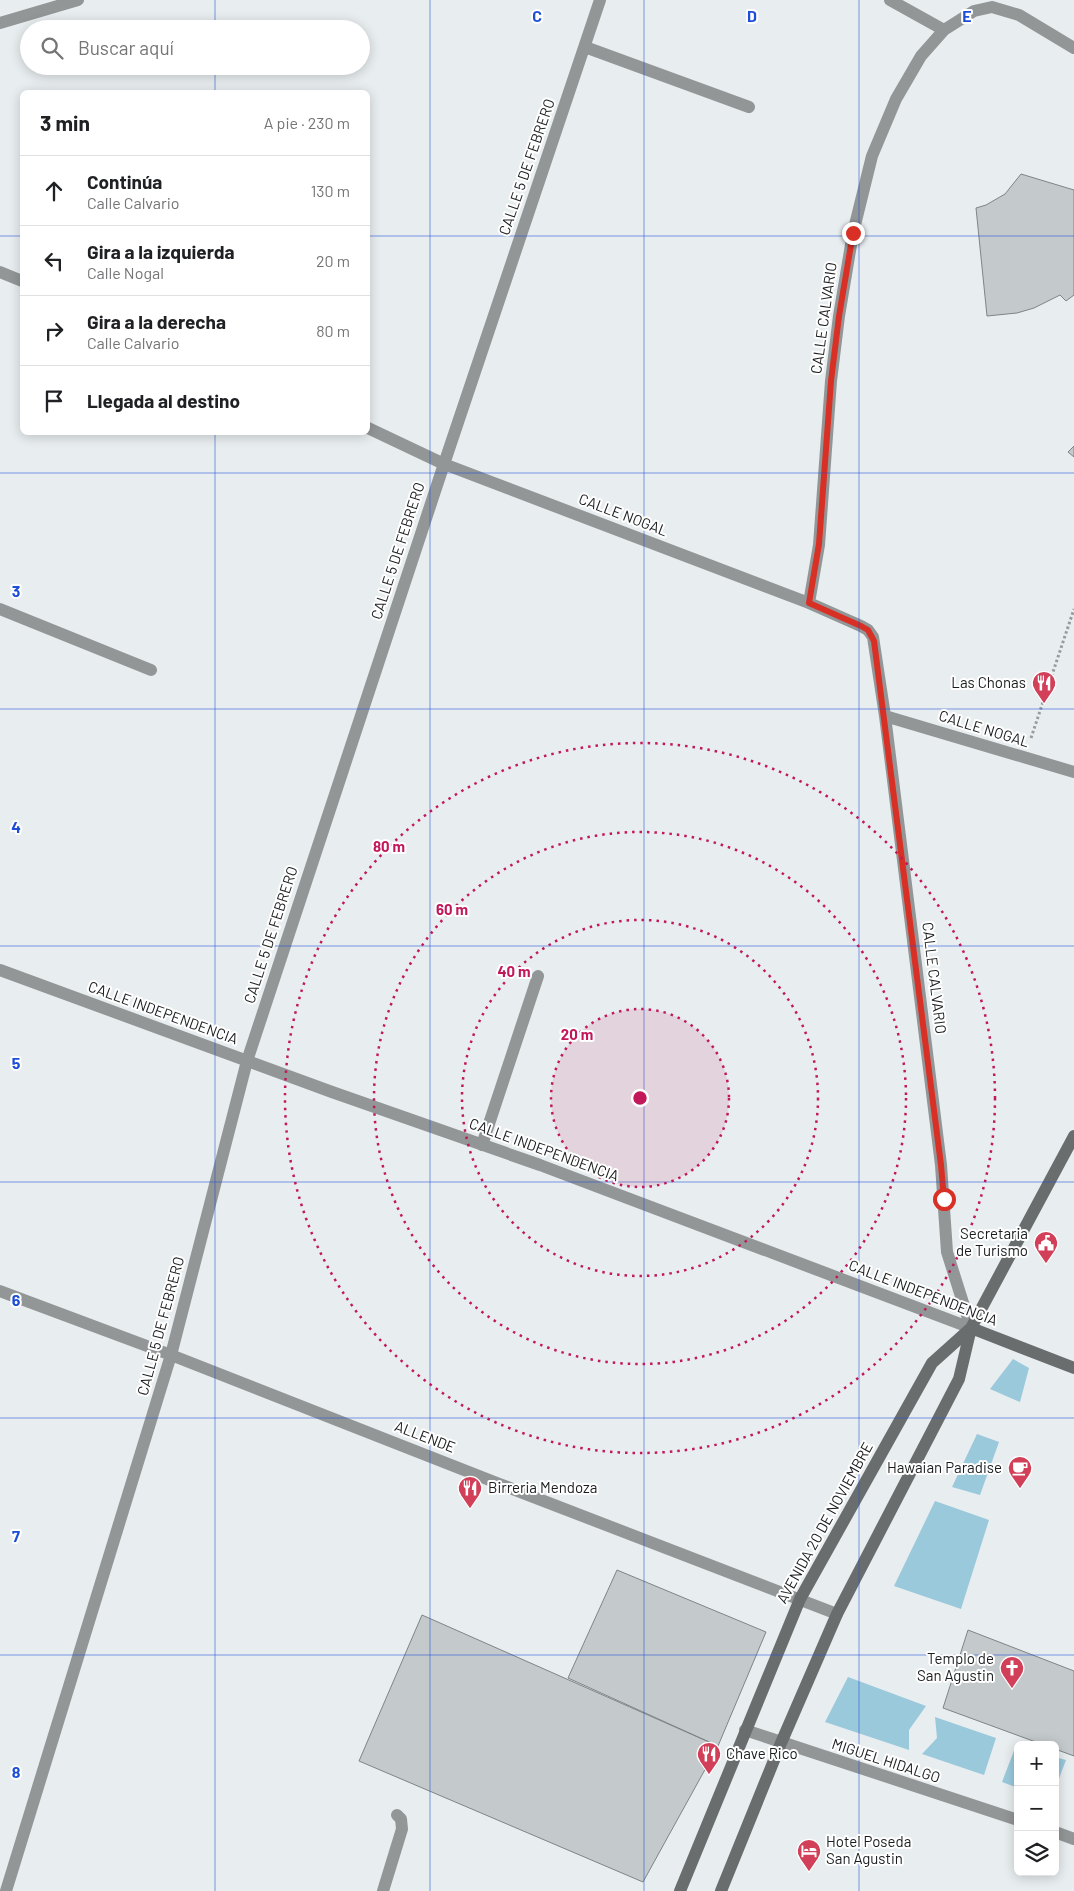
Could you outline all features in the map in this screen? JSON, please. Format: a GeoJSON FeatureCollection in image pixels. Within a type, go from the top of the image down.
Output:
{"type":"FeatureCollection","features":[{"type":"Feature","properties":{"kind":"main road","name":"AVENIDA 20 DE NOVIEMBRE"},"geometry":{"type":"LineString","coordinates":[[721,1891],[781,1743],[837,1614],[959,1379],[971,1328],[1074,1136]]}},
{"type":"Feature","properties":{"kind":"main road","name":"AVENIDA 20 DE NOVIEMBRE"},"geometry":{"type":"LineString","coordinates":[[680,1891],[800,1599],[932,1363],[971,1328]]}},
{"type":"Feature","properties":{"kind":"main road","name":"CALLE INDEPENDENCIA"},"geometry":{"type":"LineString","coordinates":[[971,1328],[1074,1368]]}},
{"type":"Feature","properties":{"kind":"street"},"geometry":{"type":"LineString","coordinates":[[0,23],[78,0]]}},
{"type":"Feature","properties":{"kind":"street","name":"CALLE 5 DE FEBRERO"},"geometry":{"type":"LineString","coordinates":[[6,1891],[171,1355],[247,1061],[444,464],[600,0]]}},
{"type":"Feature","properties":{"kind":"street"},"geometry":{"type":"LineString","coordinates":[[890,0],[944,30]]}},
{"type":"Feature","properties":{"kind":"street","name":"CALLE CALVARIO"},"geometry":{"type":"LineString","coordinates":[[809,603],[819,544],[831,381],[839,316],[853,233],[872,156],[896,99],[921,56],[944,30],[974,11],[992,7],[1019,15],[1074,48]]}},
{"type":"Feature","properties":{"kind":"street"},"geometry":{"type":"LineString","coordinates":[[584,47],[749,107]]}},
{"type":"Feature","properties":{"kind":"street"},"geometry":{"type":"LineString","coordinates":[[0,272],[20,280]]}},
{"type":"Feature","properties":{"kind":"street","name":"CALLE NOGAL"},"geometry":{"type":"LineString","coordinates":[[370,429],[444,464],[809,603],[868,630]]}},
{"type":"Feature","properties":{"kind":"street"},"geometry":{"type":"LineString","coordinates":[[0,609],[151,670]]}},
{"type":"Feature","properties":{"kind":"street","name":"CALLE CALVARIO"},"geometry":{"type":"LineString","coordinates":[[868,630],[873,637],[875,645],[885,716],[941,1165],[947,1252],[971,1328]]}},
{"type":"Feature","properties":{"kind":"street","name":"CALLE NOGAL"},"geometry":{"type":"LineString","coordinates":[[885,716],[1074,772]]}},
{"type":"Feature","properties":{"kind":"street","name":"CALLE INDEPENDENCIA"},"geometry":{"type":"LineString","coordinates":[[0,970],[247,1061],[540,1165],[971,1328]]}},
{"type":"Feature","properties":{"kind":"street"},"geometry":{"type":"LineString","coordinates":[[482,1145],[538,976]]}},
{"type":"Feature","properties":{"kind":"street","name":"ALLENDE"},"geometry":{"type":"LineString","coordinates":[[0,1291],[171,1355],[837,1614]]}},
{"type":"Feature","properties":{"kind":"street","name":"MIGUEL HIDALGO"},"geometry":{"type":"LineString","coordinates":[[745,1730],[1014,1819]]}},
{"type":"Feature","properties":{"kind":"street"},"geometry":{"type":"LineString","coordinates":[[383,1891],[402,1829],[401,1819],[397,1815]]}},
{"type":"Feature","properties":{"kind":"street"},"geometry":{"type":"LineString","coordinates":[[1059,1833],[1074,1839]]}},
{"type":"Feature","properties":{"kind":"path"},"geometry":{"type":"LineString","coordinates":[[1024,758],[1074,609]]}},
{"type":"Feature","properties":{"kind":"shaded area"},"geometry":{"type":"Polygon","coordinates":[[[1013,1359],[1029,1368],[1020,1402],[990,1389],[1013,1359]]]}},
{"type":"Feature","properties":{"kind":"shaded area"},"geometry":{"type":"Polygon","coordinates":[[[977,1434],[999,1442],[980,1495],[952,1487],[977,1434]]]}},
{"type":"Feature","properties":{"kind":"shaded area"},"geometry":{"type":"Polygon","coordinates":[[[935,1501],[989,1520],[961,1609],[894,1586],[935,1501]]]}},
{"type":"Feature","properties":{"kind":"shaded area"},"geometry":{"type":"Polygon","coordinates":[[[848,1677],[926,1706],[909,1730],[909,1750],[825,1722],[848,1677]]]}},
{"type":"Feature","properties":{"kind":"shaded area"},"geometry":{"type":"Polygon","coordinates":[[[935,1717],[996,1738],[984,1775],[922,1754],[937,1738],[935,1717]]]}},
{"type":"Feature","properties":{"kind":"shaded area"},"geometry":{"type":"Polygon","coordinates":[[[1014,1751],[1014,1786],[1002,1782],[1014,1751]]]}},
{"type":"Feature","properties":{"kind":"shaded area"},"geometry":{"type":"Polygon","coordinates":[[[1059,1758],[1066,1760],[1059,1778],[1059,1758]]]}},
{"type":"Feature","properties":{"kind":"building"},"geometry":{"type":"Polygon","coordinates":[[[1021,174],[1074,190],[1074,295],[1066,301],[1060,295],[1034,308],[1017,313],[987,316],[976,208],[986,205],[1005,194],[1021,174]]]}},
{"type":"Feature","properties":{"kind":"building"},"geometry":{"type":"Polygon","coordinates":[[[1074,446],[1074,457],[1068,452],[1074,446]]]}},
{"type":"Feature","properties":{"kind":"building"},"geometry":{"type":"Polygon","coordinates":[[[617,1570],[766,1632],[718,1746],[568,1678],[617,1570]]]}},
{"type":"Feature","properties":{"kind":"building"},"geometry":{"type":"Polygon","coordinates":[[[422,1615],[718,1746],[643,1882],[359,1761],[422,1615]]]}},
{"type":"Feature","properties":{"kind":"building","name":"Templo de San Agustin"},"geometry":{"type":"Polygon","coordinates":[[[968,1630],[1074,1671],[1074,1756],[1059,1750],[1059,1741],[1033,1741],[943,1708],[968,1630]]]}},
{"type":"Feature","properties":{"kind":"place","name":"Las Chonas"},"geometry":{"type":"Point","coordinates":[1044,704]}},
{"type":"Feature","properties":{"kind":"place","name":"Secretaria de Turismo"},"geometry":{"type":"Point","coordinates":[1046,1264]}},
{"type":"Feature","properties":{"kind":"place","name":"Hawaian Paradise"},"geometry":{"type":"Point","coordinates":[1020,1489]}},
{"type":"Feature","properties":{"kind":"place","name":"Birreria Mendoza"},"geometry":{"type":"Point","coordinates":[470,1509]}},
{"type":"Feature","properties":{"kind":"place","name":"Templo de San Agustin"},"geometry":{"type":"Point","coordinates":[1012,1689]}},
{"type":"Feature","properties":{"kind":"place","name":"Chave Rico"},"geometry":{"type":"Point","coordinates":[709,1775]}},
{"type":"Feature","properties":{"kind":"place","name":"Hotel Poseda San Agustin"},"geometry":{"type":"Point","coordinates":[809,1872]}},
{"type":"Feature","properties":{"kind":"route"},"geometry":{"type":"LineString","coordinates":[[853,233],[839,316],[831,381],[819,544],[809,603],[868,630],[874,641],[885,716],[944,1199]]}}]}
